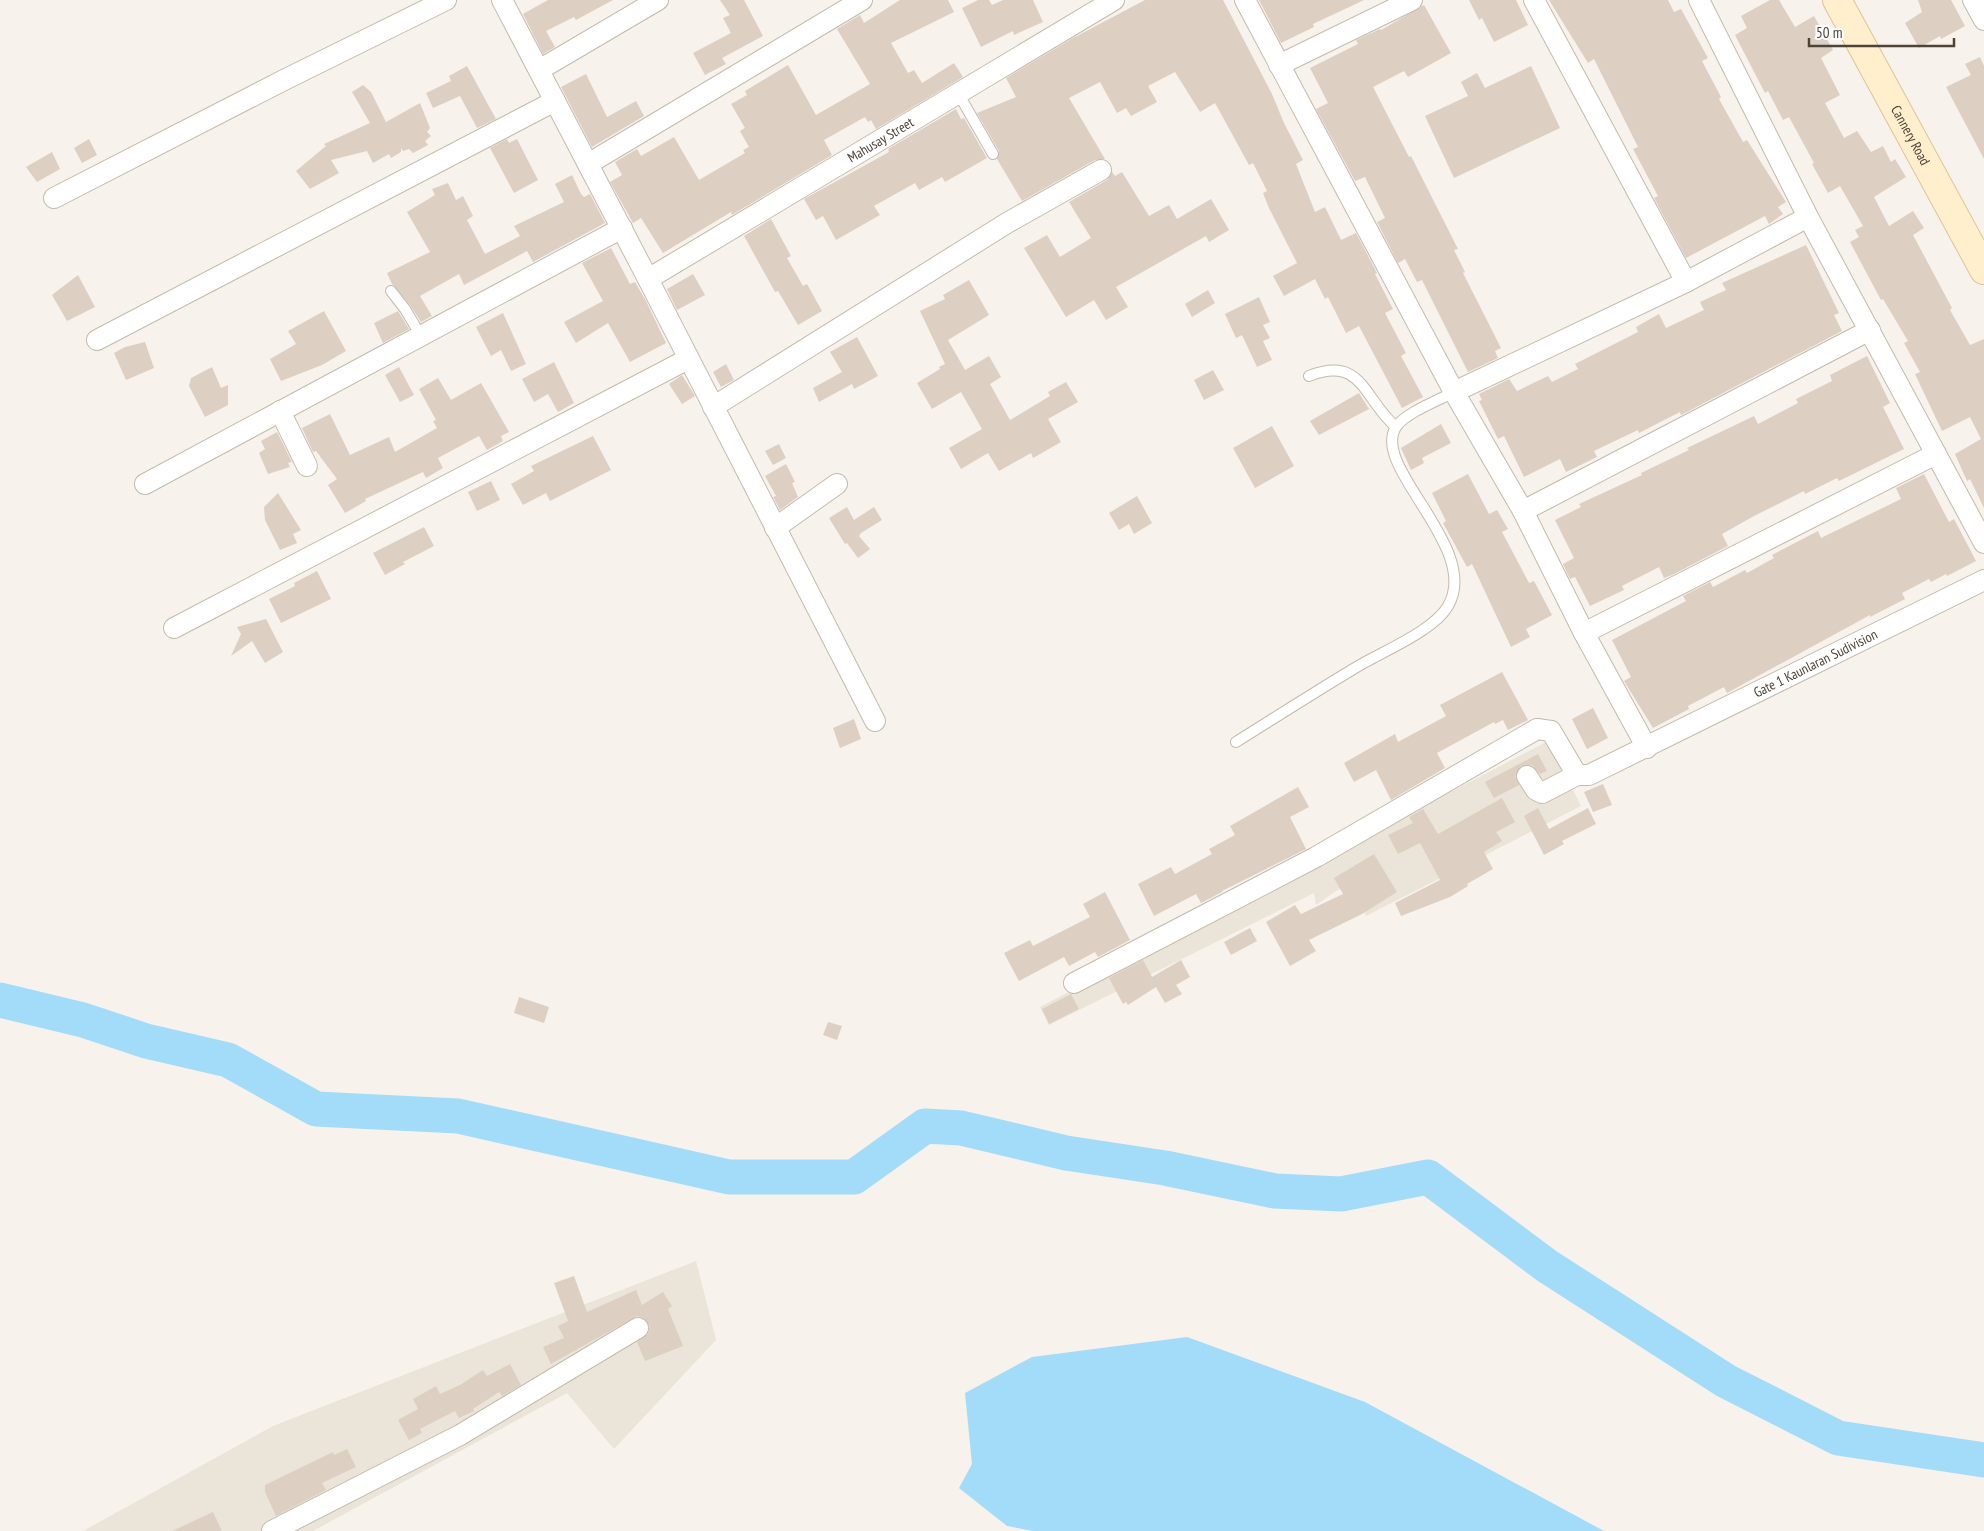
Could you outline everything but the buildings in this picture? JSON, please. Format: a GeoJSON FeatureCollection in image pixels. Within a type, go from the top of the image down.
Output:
{"type":"FeatureCollection","features":[{"type":"Feature","properties":{"kind":"main road","name":"Cannery Road"},"geometry":{"type":"LineString","coordinates":[[1837,0],[1984,270]]}},
{"type":"Feature","properties":{"kind":"street"},"geometry":{"type":"LineString","coordinates":[[54,198],[284,80],[446,0]]}},
{"type":"Feature","properties":{"kind":"street"},"geometry":{"type":"LineString","coordinates":[[502,0],[622,228],[875,721]]}},
{"type":"Feature","properties":{"kind":"street"},"geometry":{"type":"LineString","coordinates":[[539,70],[658,0]]}},
{"type":"Feature","properties":{"kind":"street"},"geometry":{"type":"LineString","coordinates":[[588,164],[862,0]]}},
{"type":"Feature","properties":{"kind":"street","name":"Mahusay Street"},"geometry":{"type":"LineString","coordinates":[[648,279],[1114,0]]}},
{"type":"Feature","properties":{"kind":"street"},"geometry":{"type":"LineString","coordinates":[[1245,0],[1454,392],[1523,511],[1584,633],[1647,748]]}},
{"type":"Feature","properties":{"kind":"street"},"geometry":{"type":"LineString","coordinates":[[1279,65],[1412,0]]}},
{"type":"Feature","properties":{"kind":"street"},"geometry":{"type":"LineString","coordinates":[[1534,0],[1686,282]]}},
{"type":"Feature","properties":{"kind":"street"},"geometry":{"type":"LineString","coordinates":[[1974,0],[1984,20]]}},
{"type":"Feature","properties":{"kind":"street"},"geometry":{"type":"LineString","coordinates":[[1703,1],[1808,217],[1984,543]]}},
{"type":"Feature","properties":{"kind":"street"},"geometry":{"type":"LineString","coordinates":[[97,340],[555,100]]}},
{"type":"Feature","properties":{"kind":"street"},"geometry":{"type":"LineString","coordinates":[[713,406],[1007,223],[1101,170]]}},
{"type":"Feature","properties":{"kind":"street"},"geometry":{"type":"LineString","coordinates":[[1454,392],[1686,282],[1808,217]]}},
{"type":"Feature","properties":{"kind":"street"},"geometry":{"type":"LineString","coordinates":[[145,484],[622,228]]}},
{"type":"Feature","properties":{"kind":"street"},"geometry":{"type":"LineString","coordinates":[[1523,511],[1870,330]]}},
{"type":"Feature","properties":{"kind":"street"},"geometry":{"type":"LineString","coordinates":[[174,628],[688,359]]}},
{"type":"Feature","properties":{"kind":"street"},"geometry":{"type":"LineString","coordinates":[[280,411],[307,466]]}},
{"type":"Feature","properties":{"kind":"street"},"geometry":{"type":"LineString","coordinates":[[1584,633],[1936,454]]}},
{"type":"Feature","properties":{"kind":"street"},"geometry":{"type":"LineString","coordinates":[[775,528],[836,484]]}},
{"type":"Feature","properties":{"kind":"street","name":"Gate 1 Kaunlaran Sudivision"},"geometry":{"type":"LineString","coordinates":[[1527,776],[1536,790],[1542,793],[1577,775],[1589,775],[1984,580]]}},
{"type":"Feature","properties":{"kind":"street"},"geometry":{"type":"LineString","coordinates":[[1074,983],[1316,857],[1537,730],[1545,729],[1556,736],[1577,775]]}},
{"type":"Feature","properties":{"kind":"street"},"geometry":{"type":"LineString","coordinates":[[272,1531],[460,1435],[638,1328]]}},
{"type":"Feature","properties":{"kind":"lane"},"geometry":{"type":"LineString","coordinates":[[958,92],[993,154]]}},
{"type":"Feature","properties":{"kind":"lane"},"geometry":{"type":"LineString","coordinates":[[391,291],[405,309],[421,336]]}},
{"type":"Feature","properties":{"kind":"lane"},"geometry":{"type":"LineString","coordinates":[[1309,376],[1324,370],[1336,369],[1356,377],[1387,420],[1396,427]]}},
{"type":"Feature","properties":{"kind":"lane"},"geometry":{"type":"LineString","coordinates":[[1236,742],[1357,667],[1438,621],[1449,605],[1455,587],[1453,566],[1446,546],[1400,467],[1393,448],[1392,437],[1396,427],[1404,419],[1454,392]]}},
{"type":"Feature","properties":{"kind":"shaded area"},"geometry":{"type":"Polygon","coordinates":[[[1548,741],[1581,806],[1366,916],[1355,883],[1336,891],[1316,905],[1314,893],[1049,1025],[1040,1007],[1548,741]]]}},
{"type":"Feature","properties":{"kind":"shaded area"},"geometry":{"type":"Polygon","coordinates":[[[696,1261],[716,1340],[614,1449],[567,1393],[313,1531],[83,1531],[273,1426],[696,1261]]]}},
{"type":"Feature","properties":{"kind":"water"},"geometry":{"type":"Polygon","coordinates":[[[1187,1337],[1365,1402],[1604,1531],[1033,1531],[1007,1526],[959,1488],[972,1464],[965,1393],[1032,1357],[1187,1337]]]}},
{"type":"Feature","properties":{"kind":"waterway"},"geometry":{"type":"LineString","coordinates":[[0,1000],[83,1020],[146,1041],[228,1060],[316,1109],[458,1116],[729,1177],[854,1177],[925,1126],[961,1128],[1066,1153],[1165,1168],[1275,1191],[1341,1194],[1428,1177],[1547,1266],[1726,1381],[1838,1438],[1984,1460]]}}]}
